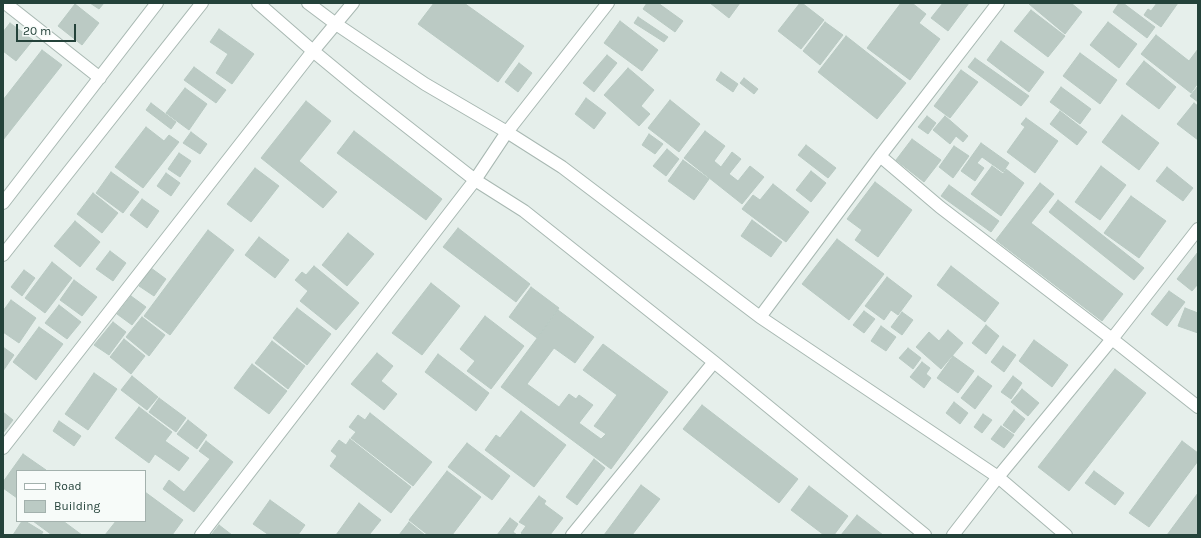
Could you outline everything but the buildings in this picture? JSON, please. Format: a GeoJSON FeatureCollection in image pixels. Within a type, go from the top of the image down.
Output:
{"type":"FeatureCollection","features":[{"type":"Feature","properties":{"kind":"street"},"geometry":{"type":"LineString","coordinates":[[5,3],[100,78]]}},
{"type":"Feature","properties":{"kind":"street"},"geometry":{"type":"LineString","coordinates":[[3,203],[158,3]]}},
{"type":"Feature","properties":{"kind":"street"},"geometry":{"type":"LineString","coordinates":[[3,255],[202,3]]}},
{"type":"Feature","properties":{"kind":"street"},"geometry":{"type":"LineString","coordinates":[[258,3],[313,51],[475,180],[524,211],[714,362],[926,535]]}},
{"type":"Feature","properties":{"kind":"street"},"geometry":{"type":"LineString","coordinates":[[308,3],[336,24],[425,84],[507,132],[568,172],[760,317],[998,477],[1066,535]]}},
{"type":"Feature","properties":{"kind":"street"},"geometry":{"type":"LineString","coordinates":[[3,448],[313,51],[353,3]]}},
{"type":"Feature","properties":{"kind":"street"},"geometry":{"type":"LineString","coordinates":[[201,535],[475,180],[507,132],[608,3]]}},
{"type":"Feature","properties":{"kind":"street"},"geometry":{"type":"LineString","coordinates":[[760,317],[880,156],[998,3]]}},
{"type":"Feature","properties":{"kind":"street"},"geometry":{"type":"LineString","coordinates":[[880,156],[940,207],[1198,407]]}},
{"type":"Feature","properties":{"kind":"street"},"geometry":{"type":"LineString","coordinates":[[953,535],[998,477],[1112,339],[1198,229]]}},
{"type":"Feature","properties":{"kind":"street"},"geometry":{"type":"LineString","coordinates":[[572,535],[714,362]]}}]}
